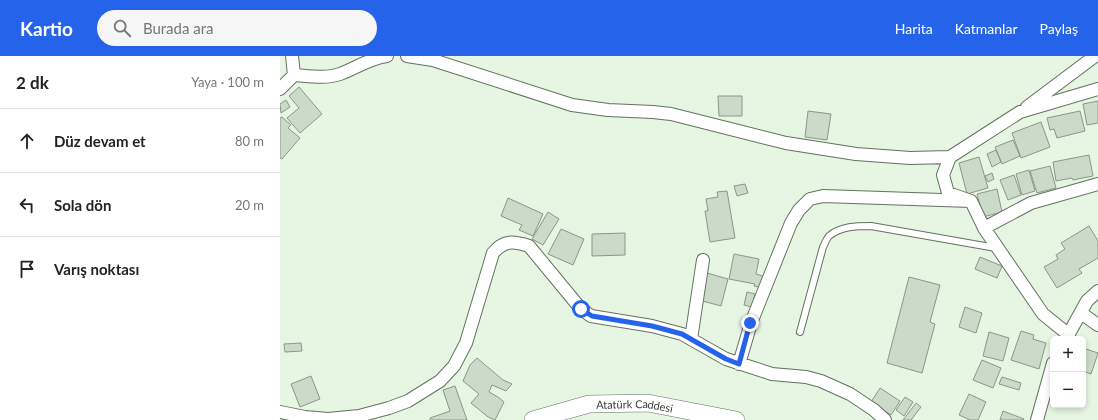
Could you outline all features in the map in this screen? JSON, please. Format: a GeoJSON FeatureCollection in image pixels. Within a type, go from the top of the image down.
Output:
{"type":"FeatureCollection","features":[{"type":"Feature","properties":{"kind":"main road","name":"Atatürk Caddesi"},"geometry":{"type":"LineString","coordinates":[[533,420],[589,404],[648,403],[736,420]]}},
{"type":"Feature","properties":{"kind":"street"},"geometry":{"type":"LineString","coordinates":[[292,56],[294,75]]}},
{"type":"Feature","properties":{"kind":"street"},"geometry":{"type":"LineString","coordinates":[[280,89],[294,75],[318,77],[340,74],[378,57],[386,56]]}},
{"type":"Feature","properties":{"kind":"street"},"geometry":{"type":"LineString","coordinates":[[407,56],[433,60],[572,105],[608,110],[671,114],[786,143],[856,154],[910,158],[950,157],[1020,112],[1094,56]]}},
{"type":"Feature","properties":{"kind":"street"},"geometry":{"type":"LineString","coordinates":[[1020,112],[1098,89]]}},
{"type":"Feature","properties":{"kind":"street"},"geometry":{"type":"LineString","coordinates":[[950,157],[943,175],[948,194],[971,201],[984,228],[1043,314],[1066,336]]}},
{"type":"Feature","properties":{"kind":"street"},"geometry":{"type":"LineString","coordinates":[[984,228],[1032,203],[1098,184]]}},
{"type":"Feature","properties":{"kind":"street"},"geometry":{"type":"LineString","coordinates":[[739,364],[750,323],[791,224],[799,210],[810,199],[823,196],[971,201]]}},
{"type":"Feature","properties":{"kind":"street"},"geometry":{"type":"LineString","coordinates":[[280,412],[328,420],[359,416],[408,401],[440,381],[454,366],[466,343],[493,253],[507,243],[516,242],[529,246],[581,309],[592,316],[652,326],[682,334],[726,359],[739,364],[772,374],[806,377],[821,381],[850,394],[874,410],[885,420]]}},
{"type":"Feature","properties":{"kind":"street"},"geometry":{"type":"LineString","coordinates":[[691,339],[703,260]]}},
{"type":"Feature","properties":{"kind":"street"},"geometry":{"type":"LineString","coordinates":[[1068,336],[1087,301],[1098,291]]}},
{"type":"Feature","properties":{"kind":"street"},"geometry":{"type":"LineString","coordinates":[[1081,313],[1098,325]]}},
{"type":"Feature","properties":{"kind":"street"},"geometry":{"type":"LineString","coordinates":[[1037,420],[1050,372]]}},
{"type":"Feature","properties":{"kind":"lane"},"geometry":{"type":"LineString","coordinates":[[800,332],[823,247],[828,237],[837,232],[852,226],[872,226],[998,248]]}},
{"type":"Feature","properties":{"kind":"building"},"geometry":{"type":"Polygon","coordinates":[[[299,87],[322,114],[300,133],[287,118],[299,108],[289,96],[299,87]]]}},
{"type":"Feature","properties":{"kind":"building"},"geometry":{"type":"Polygon","coordinates":[[[718,96],[742,96],[742,116],[719,116],[718,96]]]}},
{"type":"Feature","properties":{"kind":"building"},"geometry":{"type":"Polygon","coordinates":[[[286,100],[290,107],[281,113],[280,104],[286,100]]]}},
{"type":"Feature","properties":{"kind":"building"},"geometry":{"type":"Polygon","coordinates":[[[1098,101],[1098,123],[1087,125],[1083,104],[1098,101]]]}},
{"type":"Feature","properties":{"kind":"building"},"geometry":{"type":"Polygon","coordinates":[[[808,111],[831,114],[827,140],[805,137],[808,111]]]}},
{"type":"Feature","properties":{"kind":"building"},"geometry":{"type":"Polygon","coordinates":[[[1080,111],[1085,131],[1057,138],[1054,129],[1050,130],[1047,118],[1080,111]]]}},
{"type":"Feature","properties":{"kind":"building"},"geometry":{"type":"Polygon","coordinates":[[[282,117],[291,125],[288,128],[300,138],[282,159],[280,158],[280,118],[282,117]]]}},
{"type":"Feature","properties":{"kind":"building"},"geometry":{"type":"Polygon","coordinates":[[[1041,122],[1050,147],[1021,158],[1012,133],[1041,122]]]}},
{"type":"Feature","properties":{"kind":"building"},"geometry":{"type":"Polygon","coordinates":[[[1013,140],[1020,156],[1002,164],[995,147],[1013,140]]]}},
{"type":"Feature","properties":{"kind":"building"},"geometry":{"type":"Polygon","coordinates":[[[996,150],[1001,162],[992,167],[987,154],[996,150]]]}},
{"type":"Feature","properties":{"kind":"building"},"geometry":{"type":"Polygon","coordinates":[[[1089,155],[1093,176],[1073,180],[1072,178],[1056,181],[1053,162],[1089,155]]]}},
{"type":"Feature","properties":{"kind":"building"},"geometry":{"type":"Polygon","coordinates":[[[979,157],[988,188],[967,194],[959,163],[979,157]]]}},
{"type":"Feature","properties":{"kind":"building"},"geometry":{"type":"Polygon","coordinates":[[[1050,166],[1056,188],[1037,193],[1030,171],[1050,166]]]}},
{"type":"Feature","properties":{"kind":"building"},"geometry":{"type":"Polygon","coordinates":[[[1029,170],[1035,191],[1022,195],[1016,174],[1029,170]]]}},
{"type":"Feature","properties":{"kind":"building"},"geometry":{"type":"Polygon","coordinates":[[[992,173],[994,179],[988,182],[985,176],[992,173]]]}},
{"type":"Feature","properties":{"kind":"building"},"geometry":{"type":"Polygon","coordinates":[[[1014,175],[1021,195],[1008,200],[1000,180],[1014,175]]]}},
{"type":"Feature","properties":{"kind":"building"},"geometry":{"type":"Polygon","coordinates":[[[745,184],[748,193],[737,196],[734,186],[745,184]]]}},
{"type":"Feature","properties":{"kind":"building"},"geometry":{"type":"Polygon","coordinates":[[[997,189],[1002,212],[983,217],[977,194],[997,189]]]}},
{"type":"Feature","properties":{"kind":"building"},"geometry":{"type":"Polygon","coordinates":[[[727,191],[735,238],[710,242],[705,211],[708,211],[706,199],[718,197],[717,192],[727,191]]]}},
{"type":"Feature","properties":{"kind":"building"},"geometry":{"type":"Polygon","coordinates":[[[508,198],[543,214],[533,236],[519,230],[522,225],[501,216],[508,198]]]}},
{"type":"Feature","properties":{"kind":"building"},"geometry":{"type":"Polygon","coordinates":[[[548,212],[559,219],[543,245],[532,239],[548,212]]]}},
{"type":"Feature","properties":{"kind":"building"},"geometry":{"type":"Polygon","coordinates":[[[1089,226],[1098,241],[1098,258],[1079,269],[1082,273],[1057,288],[1044,267],[1058,259],[1056,255],[1065,249],[1061,243],[1089,226]]]}},
{"type":"Feature","properties":{"kind":"building"},"geometry":{"type":"Polygon","coordinates":[[[561,229],[584,239],[573,265],[548,254],[561,229]]]}},
{"type":"Feature","properties":{"kind":"building"},"geometry":{"type":"Polygon","coordinates":[[[625,233],[625,255],[592,256],[592,234],[625,233]]]}},
{"type":"Feature","properties":{"kind":"building"},"geometry":{"type":"Polygon","coordinates":[[[734,254],[759,259],[756,274],[766,277],[764,288],[754,286],[755,284],[729,279],[734,254]]]}},
{"type":"Feature","properties":{"kind":"building"},"geometry":{"type":"Polygon","coordinates":[[[980,257],[1002,266],[997,278],[975,269],[980,257]]]}},
{"type":"Feature","properties":{"kind":"building"},"geometry":{"type":"Polygon","coordinates":[[[707,273],[728,279],[721,306],[699,300],[707,273]]]}},
{"type":"Feature","properties":{"kind":"building"},"geometry":{"type":"Polygon","coordinates":[[[909,277],[940,285],[930,322],[935,324],[922,373],[887,363],[909,277]]]}},
{"type":"Feature","properties":{"kind":"building"},"geometry":{"type":"Polygon","coordinates":[[[747,292],[755,294],[752,307],[744,305],[747,292]]]}},
{"type":"Feature","properties":{"kind":"building"},"geometry":{"type":"Polygon","coordinates":[[[965,307],[982,313],[976,333],[959,327],[965,307]]]}},
{"type":"Feature","properties":{"kind":"building"},"geometry":{"type":"Polygon","coordinates":[[[1021,331],[1034,335],[1033,339],[1046,343],[1039,369],[1011,360],[1021,331]]]}},
{"type":"Feature","properties":{"kind":"building"},"geometry":{"type":"Polygon","coordinates":[[[989,332],[1009,338],[1003,361],[983,356],[989,332]]]}},
{"type":"Feature","properties":{"kind":"building"},"geometry":{"type":"Polygon","coordinates":[[[301,343],[302,351],[285,352],[284,344],[301,343]]]}},
{"type":"Feature","properties":{"kind":"building"},"geometry":{"type":"Polygon","coordinates":[[[1086,349],[1098,353],[1091,374],[1086,372],[1086,349]]]}},
{"type":"Feature","properties":{"kind":"building"},"geometry":{"type":"Polygon","coordinates":[[[477,358],[503,380],[512,384],[506,391],[492,385],[489,392],[504,402],[495,420],[488,417],[471,403],[479,394],[463,381],[470,365],[477,358]]]}},
{"type":"Feature","properties":{"kind":"building"},"geometry":{"type":"Polygon","coordinates":[[[982,360],[1001,368],[993,388],[973,380],[982,360]]]}},
{"type":"Feature","properties":{"kind":"building"},"geometry":{"type":"Polygon","coordinates":[[[311,376],[320,399],[300,407],[291,384],[311,376]]]}},
{"type":"Feature","properties":{"kind":"building"},"geometry":{"type":"Polygon","coordinates":[[[1002,377],[1021,383],[1019,390],[999,384],[1002,377]]]}},
{"type":"Feature","properties":{"kind":"building"},"geometry":{"type":"Polygon","coordinates":[[[455,386],[467,420],[430,420],[430,418],[450,411],[443,390],[455,386]]]}},
{"type":"Feature","properties":{"kind":"building"},"geometry":{"type":"Polygon","coordinates":[[[880,388],[900,401],[891,415],[871,402],[880,388]]]}},
{"type":"Feature","properties":{"kind":"building"},"geometry":{"type":"Polygon","coordinates":[[[969,394],[986,402],[978,420],[970,420],[959,415],[969,394]]]}},
{"type":"Feature","properties":{"kind":"building"},"geometry":{"type":"Polygon","coordinates":[[[905,397],[913,402],[904,416],[896,410],[905,397]]]}},
{"type":"Feature","properties":{"kind":"building"},"geometry":{"type":"Polygon","coordinates":[[[916,403],[921,407],[911,420],[903,420],[916,403]]]}},
{"type":"Feature","properties":{"kind":"building"},"geometry":{"type":"Polygon","coordinates":[[[1003,411],[1024,419],[1000,420],[1003,411]]]}},
{"type":"Feature","properties":{"kind":"route"},"geometry":{"type":"LineString","coordinates":[[581,309],[592,316],[652,326],[682,334],[726,359],[739,364],[750,323]]}}]}
